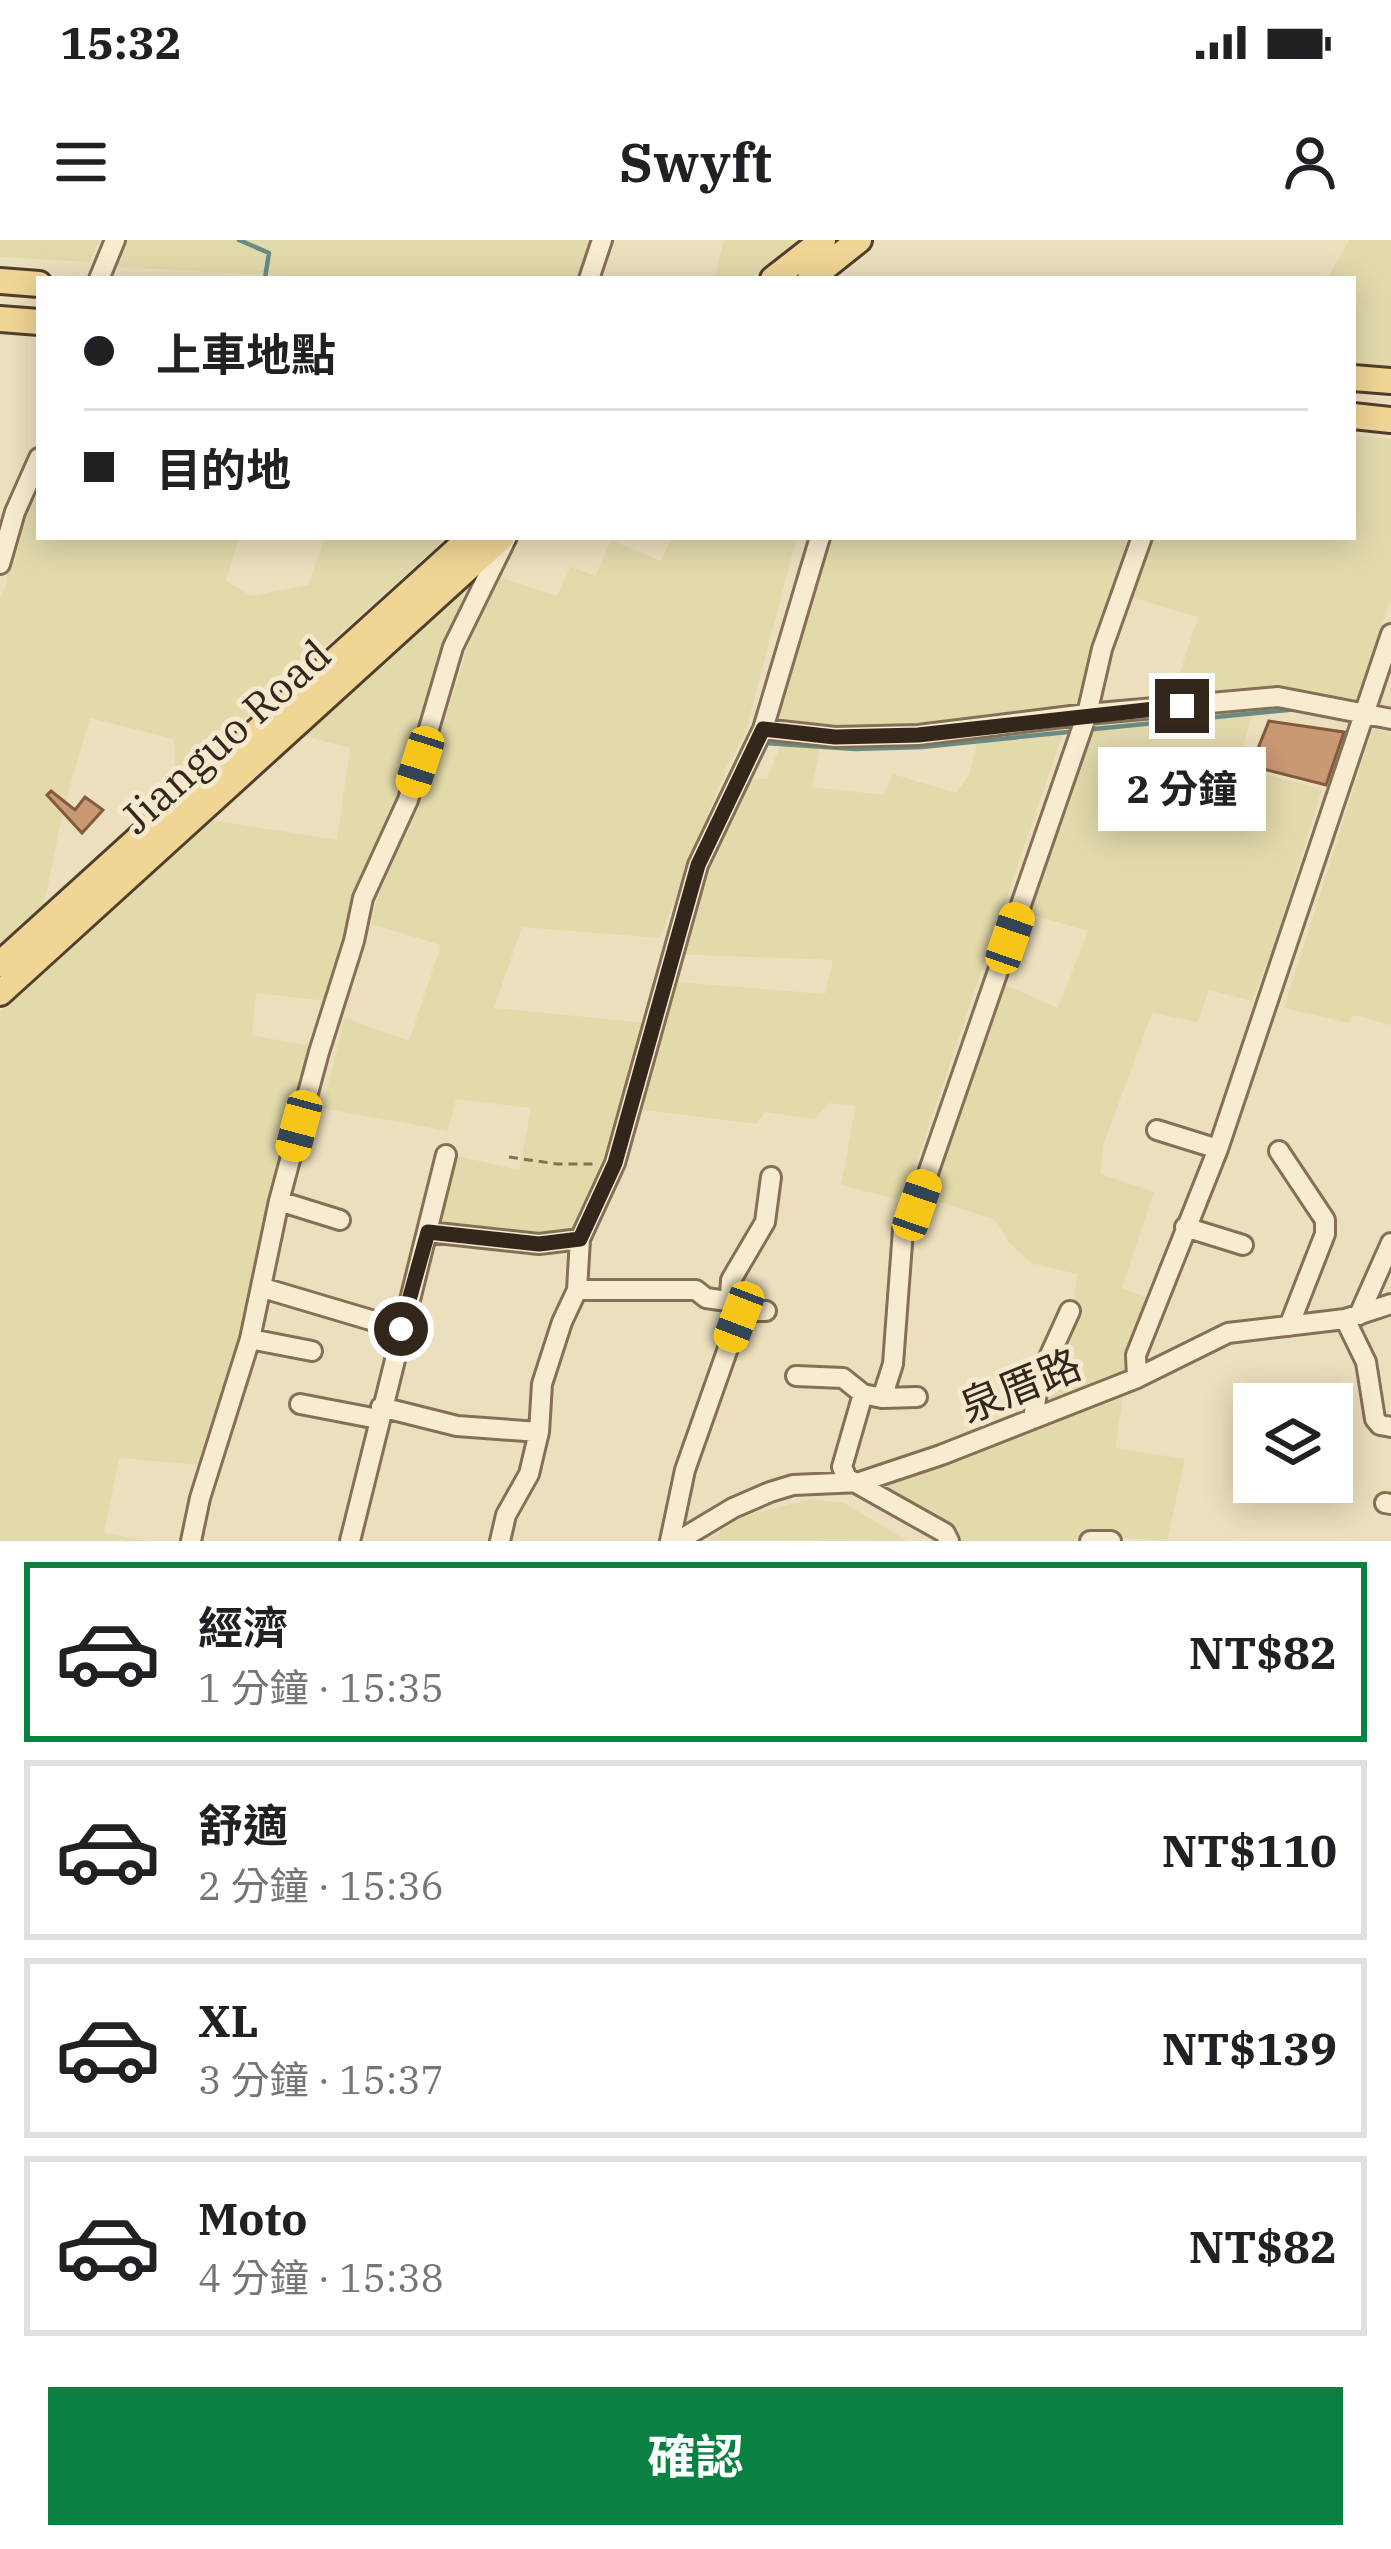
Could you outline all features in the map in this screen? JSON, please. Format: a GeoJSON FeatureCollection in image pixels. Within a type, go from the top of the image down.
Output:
{"type":"FeatureCollection","features":[{"type":"Feature","properties":{"kind":"main road"},"geometry":{"type":"LineString","coordinates":[[777,276],[823,240]]}},
{"type":"Feature","properties":{"kind":"main road"},"geometry":{"type":"LineString","coordinates":[[814,276],[860,240]]}},
{"type":"Feature","properties":{"kind":"main road"},"geometry":{"type":"LineString","coordinates":[[0,281],[36,284]]}},
{"type":"Feature","properties":{"kind":"main road"},"geometry":{"type":"LineString","coordinates":[[0,319],[36,322]]}},
{"type":"Feature","properties":{"kind":"main road"},"geometry":{"type":"LineString","coordinates":[[1356,378],[1391,381]]}},
{"type":"Feature","properties":{"kind":"main road"},"geometry":{"type":"LineString","coordinates":[[1356,416],[1391,420]]}},
{"type":"Feature","properties":{"kind":"main road","name":"Jianguo Road"},"geometry":{"type":"LineString","coordinates":[[0,964],[468,540]]}},
{"type":"Feature","properties":{"kind":"main road","name":"Jianguo Road"},"geometry":{"type":"LineString","coordinates":[[0,993],[501,540]]}},
{"type":"Feature","properties":{"kind":"street"},"geometry":{"type":"LineString","coordinates":[[100,276],[116,240]]}},
{"type":"Feature","properties":{"kind":"street"},"geometry":{"type":"LineString","coordinates":[[590,276],[602,240]]}},
{"type":"Feature","properties":{"kind":"street"},"geometry":{"type":"LineString","coordinates":[[0,564],[15,512],[36,465]]}},
{"type":"Feature","properties":{"kind":"street"},"geometry":{"type":"LineString","coordinates":[[191,1541],[250,1339],[279,1201],[355,941],[363,898],[408,800],[453,647],[503,540]]}},
{"type":"Feature","properties":{"kind":"street"},"geometry":{"type":"LineString","coordinates":[[500,1541],[506,1515],[529,1474],[542,1384],[577,1290],[580,1239],[615,1163],[698,865],[763,729],[819,540]]}},
{"type":"Feature","properties":{"kind":"street"},"geometry":{"type":"LineString","coordinates":[[949,1541],[945,1533],[847,1478],[842,1467],[872,1396],[893,1364],[903,1230],[917,1205],[1087,714],[1102,649],[1141,540]]}},
{"type":"Feature","properties":{"kind":"street"},"geometry":{"type":"LineString","coordinates":[[1137,1378],[1136,1355],[1217,1149],[1391,634]]}},
{"type":"Feature","properties":{"kind":"street"},"geometry":{"type":"LineString","coordinates":[[763,729],[835,737],[918,735],[1278,697],[1391,718]]}},
{"type":"Feature","properties":{"kind":"street"},"geometry":{"type":"LineString","coordinates":[[1156,1130],[1217,1149]]}},
{"type":"Feature","properties":{"kind":"street"},"geometry":{"type":"LineString","coordinates":[[1280,1150],[1325,1220],[1289,1326]]}},
{"type":"Feature","properties":{"kind":"street"},"geometry":{"type":"LineString","coordinates":[[350,1541],[446,1155]]}},
{"type":"Feature","properties":{"kind":"street"},"geometry":{"type":"LineString","coordinates":[[674,1541],[685,1470],[736,1307],[730,1296],[731,1280],[765,1222],[771,1177]]}},
{"type":"Feature","properties":{"kind":"street"},"geometry":{"type":"LineString","coordinates":[[279,1201],[340,1220]]}},
{"type":"Feature","properties":{"kind":"street"},"geometry":{"type":"LineString","coordinates":[[1185,1227],[1243,1245]]}},
{"type":"Feature","properties":{"kind":"street"},"geometry":{"type":"LineString","coordinates":[[428,1232],[539,1244],[580,1239]]}},
{"type":"Feature","properties":{"kind":"street"},"geometry":{"type":"LineString","coordinates":[[1391,1244],[1352,1317],[1366,1362],[1375,1419],[1391,1427]]}},
{"type":"Feature","properties":{"kind":"street"},"geometry":{"type":"LineString","coordinates":[[263,1288],[401,1329]]}},
{"type":"Feature","properties":{"kind":"street"},"geometry":{"type":"LineString","coordinates":[[577,1290],[696,1290],[706,1298],[766,1311]]}},
{"type":"Feature","properties":{"kind":"street","name":"泉厝路"},"geometry":{"type":"LineString","coordinates":[[674,1541],[770,1492],[793,1485],[860,1482],[1137,1378],[1228,1333],[1352,1317],[1391,1304]]}},
{"type":"Feature","properties":{"kind":"street"},"geometry":{"type":"LineString","coordinates":[[1033,1419],[1039,1379],[1070,1311]]}},
{"type":"Feature","properties":{"kind":"street"},"geometry":{"type":"LineString","coordinates":[[250,1339],[312,1351]]}},
{"type":"Feature","properties":{"kind":"street"},"geometry":{"type":"LineString","coordinates":[[796,1376],[843,1378],[872,1396],[917,1397]]}},
{"type":"Feature","properties":{"kind":"street"},"geometry":{"type":"LineString","coordinates":[[300,1404],[538,1432]]}},
{"type":"Feature","properties":{"kind":"street"},"geometry":{"type":"LineString","coordinates":[[1090,1541],[1111,1541]]}},
{"type":"Feature","properties":{"kind":"path"},"geometry":{"type":"LineString","coordinates":[[509,1156],[557,1165],[615,1163]]}},
{"type":"Feature","properties":{"kind":"shaded area"},"geometry":{"type":"Polygon","coordinates":[[[0,240],[99,240],[90,262],[0,257],[0,240]]]}},
{"type":"Feature","properties":{"kind":"shaded area"},"geometry":{"type":"Polygon","coordinates":[[[126,240],[594,240],[580,276],[286,276],[117,267],[126,240]]]}},
{"type":"Feature","properties":{"kind":"shaded area"},"geometry":{"type":"Polygon","coordinates":[[[724,240],[802,240],[755,276],[715,276],[724,240]]]}},
{"type":"Feature","properties":{"kind":"shaded area"},"geometry":{"type":"Polygon","coordinates":[[[1349,240],[1391,240],[1391,366],[1356,363],[1356,276],[1329,276],[1349,240]]]}},
{"type":"Feature","properties":{"kind":"shaded area"},"geometry":{"type":"Polygon","coordinates":[[[1356,435],[1391,439],[1391,598],[1357,703],[1275,693],[1171,700],[1198,617],[1130,597],[1150,540],[1356,540],[1356,435]]]}},
{"type":"Feature","properties":{"kind":"shaded area"},"geometry":{"type":"Polygon","coordinates":[[[36,481],[36,540],[238,540],[226,581],[251,596],[308,585],[324,540],[445,540],[176,779],[174,739],[90,718],[64,806],[44,905],[0,944],[0,598],[6,585],[9,546],[36,481]]]}},
{"type":"Feature","properties":{"kind":"shaded area"},"geometry":{"type":"Polygon","coordinates":[[[611,540],[661,561],[671,540],[796,540],[745,734],[727,766],[660,938],[522,927],[494,1008],[647,1023],[620,1118],[568,1238],[438,1228],[457,1156],[519,1170],[531,1108],[456,1099],[448,1131],[322,1108],[345,1018],[409,1041],[441,945],[371,924],[377,899],[418,805],[491,574],[557,596],[570,567],[596,576],[611,540]]]}},
{"type":"Feature","properties":{"kind":"shaded area"},"geometry":{"type":"Polygon","coordinates":[[[818,540],[1135,540],[1077,710],[929,728],[766,724],[818,540]]]}},
{"type":"Feature","properties":{"kind":"shaded area"},"geometry":{"type":"Polygon","coordinates":[[[466,587],[402,795],[328,1001],[256,993],[252,1035],[310,1046],[229,1384],[201,1465],[119,1458],[104,1533],[148,1541],[0,1541],[0,1012],[211,820],[337,840],[350,748],[305,736],[466,587]]]}},
{"type":"Feature","properties":{"kind":"shaded area"},"geometry":{"type":"Polygon","coordinates":[[[1252,716],[1237,767],[1322,789],[1252,1001],[1209,990],[1198,1022],[1152,1013],[1104,1143],[1100,1174],[1154,1192],[1122,1288],[1146,1297],[1122,1375],[1048,1401],[1054,1356],[1073,1312],[1077,1274],[1031,1263],[995,1220],[925,1197],[998,982],[1058,1008],[1088,931],[1023,912],[1086,723],[1252,716]]]}},
{"type":"Feature","properties":{"kind":"shaded area"},"geometry":{"type":"Polygon","coordinates":[[[1065,727],[903,1201],[841,1185],[856,1106],[829,1103],[814,1119],[765,1112],[757,1124],[629,1108],[664,981],[825,994],[833,960],[673,954],[738,780],[767,779],[782,741],[820,747],[812,787],[883,795],[893,774],[956,793],[969,775],[978,739],[1065,727]]]}},
{"type":"Feature","properties":{"kind":"shaded area"},"geometry":{"type":"Polygon","coordinates":[[[1373,728],[1391,733],[1391,1025],[1354,1015],[1349,1023],[1284,1008],[1373,728]]]}},
{"type":"Feature","properties":{"kind":"shaded area"},"geometry":{"type":"Polygon","coordinates":[[[1124,1391],[1115,1448],[1185,1459],[1167,1541],[1080,1535],[1075,1541],[947,1541],[865,1487],[1124,1391]]]}},
{"type":"Feature","properties":{"kind":"shaded area"},"geometry":{"type":"Polygon","coordinates":[[[812,1499],[844,1503],[908,1541],[709,1540],[740,1517],[812,1499]]]}},
{"type":"Feature","properties":{"kind":"building"},"geometry":{"type":"Polygon","coordinates":[[[1269,721],[1344,732],[1326,785],[1251,766],[1269,721]]]}},
{"type":"Feature","properties":{"kind":"building"},"geometry":{"type":"Polygon","coordinates":[[[51,791],[75,810],[85,797],[103,810],[82,833],[47,795],[51,791]]]}},
{"type":"Feature","properties":{"kind":"waterway"},"geometry":{"type":"LineString","coordinates":[[239,240],[269,253],[265,276]]}},
{"type":"Feature","properties":{"kind":"waterway"},"geometry":{"type":"LineString","coordinates":[[1094,729],[1298,709]]}},
{"type":"Feature","properties":{"kind":"waterway"},"geometry":{"type":"LineString","coordinates":[[765,743],[855,749],[922,747],[1068,732]]}},
{"type":"Feature","properties":{"kind":"route"},"geometry":{"type":"LineString","coordinates":[[401,1329],[428,1232],[539,1244],[580,1239],[615,1163],[698,865],[763,729],[835,737],[918,735],[1182,706]]}}]}
